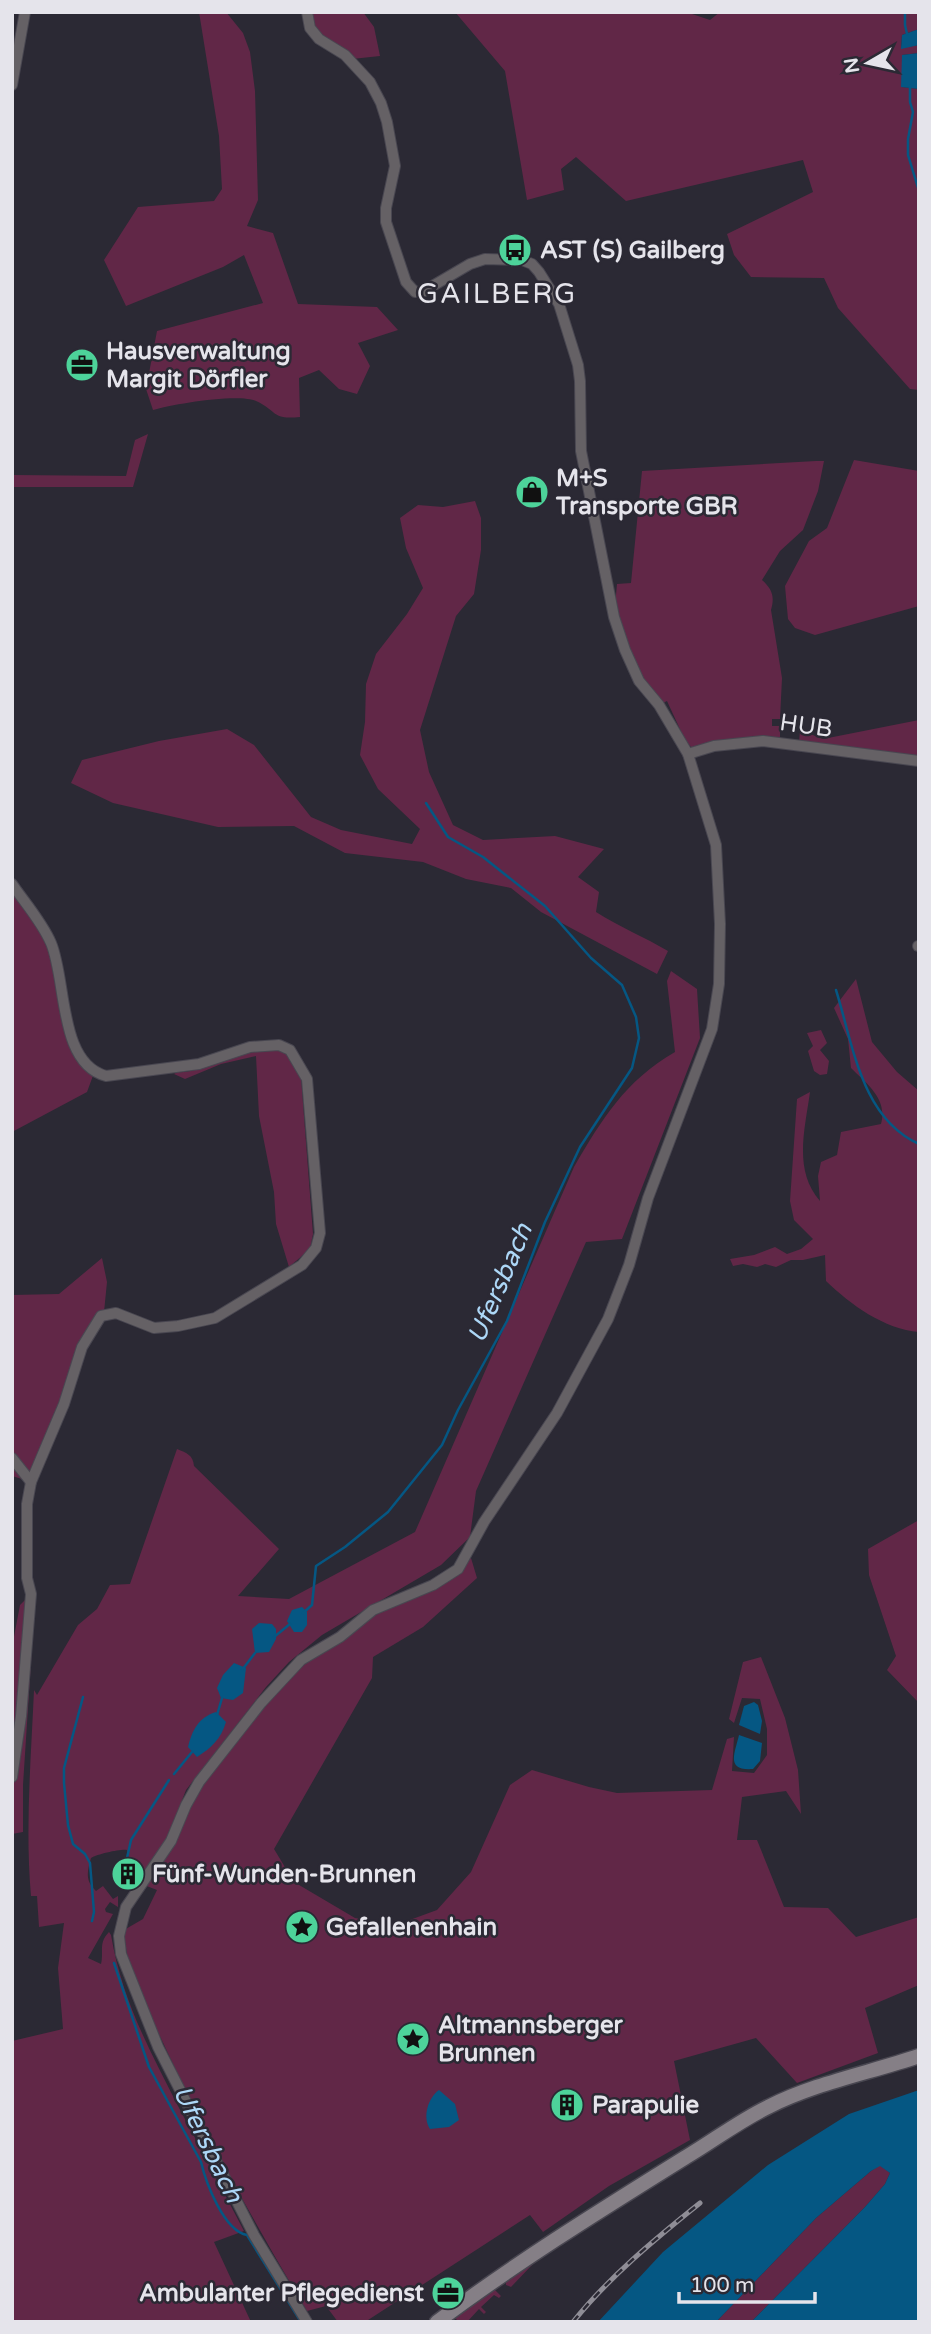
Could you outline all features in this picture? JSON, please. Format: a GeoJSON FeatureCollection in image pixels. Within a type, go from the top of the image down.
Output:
{"type":"FeatureCollection","features":[{"type":"Feature","properties":{"kind":"main road"},"geometry":{"type":"LineString","coordinates":[[437,2322],[609,2204],[766,2108],[807,2089],[919,2056]]}},
{"type":"Feature","properties":{"kind":"street"},"geometry":{"type":"LineString","coordinates":[[12,85],[25,12]]}},
{"type":"Feature","properties":{"kind":"street"},"geometry":{"type":"LineString","coordinates":[[307,12],[310,28],[319,39],[345,55],[370,82],[381,103],[395,166],[386,208],[386,222],[406,282],[412,290],[420,292],[470,264],[485,259],[522,260],[532,264],[559,304],[578,365],[581,451],[614,617],[639,681],[659,705],[688,754],[716,845],[720,924],[719,984],[712,1029],[648,1198],[629,1265],[608,1319],[557,1413],[484,1522],[458,1569],[433,1585],[373,1610],[340,1637],[301,1660],[261,1703],[199,1782],[171,1841],[126,1908],[118,1936],[125,1967],[158,2047],[254,2235],[307,2322]]}},
{"type":"Feature","properties":{"kind":"street","name":"HUB"},"geometry":{"type":"LineString","coordinates":[[688,754],[714,746],[763,741],[919,761]]}},
{"type":"Feature","properties":{"kind":"street"},"geometry":{"type":"LineString","coordinates":[[12,884],[50,942],[74,1046],[95,1073],[106,1076],[176,1069],[250,1047],[279,1045],[290,1049],[307,1079],[320,1233],[316,1248],[302,1265],[215,1318],[154,1328],[116,1313],[101,1316],[82,1347],[64,1404],[31,1482],[27,1504],[27,1578],[31,1594],[21,1716],[12,1777]]}},
{"type":"Feature","properties":{"kind":"street"},"geometry":{"type":"LineString","coordinates":[[12,1458],[31,1482]]}},
{"type":"Feature","properties":{"kind":"shaded area"},"geometry":{"type":"Polygon","coordinates":[[[199,12],[226,12],[243,33],[250,52],[255,91],[258,200],[247,226],[273,233],[298,304],[377,307],[398,330],[358,343],[370,366],[357,394],[339,389],[319,370],[299,378],[300,417],[279,416],[256,401],[235,398],[190,402],[153,410],[146,389],[157,331],[263,303],[244,255],[223,267],[126,306],[104,260],[138,207],[214,201],[222,189],[219,136],[199,12]]]}},
{"type":"Feature","properties":{"kind":"shaded area"},"geometry":{"type":"Polygon","coordinates":[[[310,12],[363,12],[374,27],[380,56],[352,59],[315,29],[310,12]]]}},
{"type":"Feature","properties":{"kind":"shaded area"},"geometry":{"type":"Polygon","coordinates":[[[455,12],[686,12],[710,20],[720,12],[919,12],[919,29],[902,35],[901,48],[919,45],[919,53],[902,55],[902,87],[919,89],[919,390],[910,389],[838,308],[824,278],[751,277],[734,255],[727,234],[813,192],[803,160],[626,201],[576,157],[561,169],[564,190],[527,200],[505,71],[455,12]]]}},
{"type":"Feature","properties":{"kind":"shaded area"},"geometry":{"type":"Polygon","coordinates":[[[148,434],[133,487],[12,487],[12,475],[126,476],[135,440],[148,434]]]}},
{"type":"Feature","properties":{"kind":"shaded area"},"geometry":{"type":"Polygon","coordinates":[[[854,460],[919,471],[919,606],[815,635],[795,628],[788,619],[785,586],[809,541],[827,528],[854,460]]]}},
{"type":"Feature","properties":{"kind":"shaded area"},"geometry":{"type":"Polygon","coordinates":[[[824,461],[818,491],[803,530],[780,551],[762,580],[773,597],[771,610],[782,678],[780,719],[772,719],[772,726],[780,726],[780,737],[738,738],[692,748],[685,740],[667,701],[659,705],[639,681],[614,617],[617,584],[631,583],[642,471],[824,461]]]}},
{"type":"Feature","properties":{"kind":"shaded area"},"geometry":{"type":"Polygon","coordinates":[[[475,501],[481,518],[481,550],[474,594],[456,616],[420,730],[429,772],[453,825],[483,840],[555,836],[604,849],[578,877],[599,892],[596,912],[668,951],[657,974],[541,912],[511,888],[466,879],[423,862],[345,853],[294,826],[218,827],[113,803],[71,783],[82,760],[159,741],[227,729],[254,745],[311,817],[341,830],[412,844],[420,829],[378,789],[360,755],[365,722],[366,684],[376,654],[423,588],[406,548],[400,518],[418,505],[443,507],[475,501]]]}},
{"type":"Feature","properties":{"kind":"shaded area"},"geometry":{"type":"Polygon","coordinates":[[[919,720],[919,757],[799,743],[800,730],[823,739],[919,720]]]}},
{"type":"Feature","properties":{"kind":"shaded area"},"geometry":{"type":"Polygon","coordinates":[[[12,884],[51,942],[66,1019],[94,1073],[87,1092],[12,1132],[12,884]]]}},
{"type":"Feature","properties":{"kind":"shaded area"},"geometry":{"type":"Polygon","coordinates":[[[671,971],[697,989],[700,1038],[622,1239],[586,1242],[476,1491],[470,1537],[441,1565],[322,1635],[289,1662],[266,1687],[186,1790],[167,1839],[138,1881],[132,1874],[127,1850],[91,1858],[88,1872],[90,1884],[96,1891],[103,1886],[113,1899],[118,1896],[118,1907],[110,1902],[105,1909],[113,1914],[88,1958],[101,1964],[102,1944],[109,1932],[129,2003],[147,2044],[244,2231],[214,2242],[251,2322],[12,2322],[12,2041],[63,2029],[58,1968],[64,1923],[39,1927],[37,1896],[31,1896],[29,1819],[34,1690],[37,1695],[78,1625],[97,1609],[110,1585],[130,1584],[177,1449],[189,1455],[194,1466],[279,1549],[238,1596],[289,1599],[415,1532],[574,1167],[605,1117],[628,1088],[657,1063],[675,1052],[667,981],[671,971]]]}},
{"type":"Feature","properties":{"kind":"shaded area"},"geometry":{"type":"Polygon","coordinates":[[[856,979],[872,1042],[897,1072],[919,1091],[919,1332],[881,1321],[846,1299],[826,1281],[825,1255],[791,1260],[776,1267],[765,1264],[757,1267],[743,1264],[733,1266],[730,1259],[754,1255],[775,1247],[787,1254],[801,1249],[813,1239],[794,1220],[790,1201],[797,1099],[810,1092],[804,1135],[804,1163],[806,1176],[820,1201],[818,1176],[821,1162],[837,1155],[841,1132],[881,1124],[882,1107],[875,1093],[851,1068],[848,1039],[834,1008],[856,979]]]}},
{"type":"Feature","properties":{"kind":"shaded area"},"geometry":{"type":"Polygon","coordinates":[[[821,1030],[827,1043],[820,1050],[829,1061],[827,1074],[820,1075],[814,1071],[808,1051],[813,1046],[807,1033],[821,1030]]]}},
{"type":"Feature","properties":{"kind":"shaded area"},"geometry":{"type":"Polygon","coordinates":[[[275,1047],[286,1052],[301,1077],[313,1234],[310,1249],[289,1267],[276,1224],[274,1192],[259,1116],[256,1056],[221,1064],[185,1079],[174,1074],[202,1068],[250,1051],[275,1047]]]}},
{"type":"Feature","properties":{"kind":"shaded area"},"geometry":{"type":"Polygon","coordinates":[[[102,1258],[107,1282],[104,1312],[82,1346],[32,1482],[12,1476],[12,1295],[59,1294],[102,1258]]]}},
{"type":"Feature","properties":{"kind":"shaded area"},"geometry":{"type":"Polygon","coordinates":[[[919,1520],[919,1703],[887,1670],[896,1656],[869,1575],[868,1549],[919,1520]]]}},
{"type":"Feature","properties":{"kind":"shaded area","name":"Gefallenenhain"},"geometry":{"type":"Polygon","coordinates":[[[471,1558],[477,1578],[423,1627],[373,1657],[372,1678],[274,1849],[294,1882],[355,1918],[396,1925],[437,1910],[471,1872],[510,1785],[532,1770],[617,1793],[712,1790],[727,1739],[734,1737],[732,1771],[754,1773],[767,1755],[767,1729],[760,1699],[742,1698],[734,1723],[729,1719],[743,1662],[761,1657],[785,1718],[798,1770],[801,1814],[786,1791],[742,1797],[737,1840],[757,1840],[784,1907],[828,1908],[856,1937],[919,1917],[919,1985],[865,2008],[878,2053],[797,2083],[756,2038],[674,2061],[690,2140],[609,2186],[543,2232],[530,2215],[365,2322],[338,2322],[326,2306],[307,2311],[233,2182],[139,1991],[129,1962],[124,1930],[143,1919],[157,1890],[144,1885],[169,1854],[196,1793],[255,1716],[294,1672],[368,1619],[456,1574],[471,1558]]]}},
{"type":"Feature","properties":{"kind":"shaded area"},"geometry":{"type":"Polygon","coordinates":[[[31,1594],[35,1601],[23,1785],[23,1832],[12,1834],[12,1647],[20,1605],[31,1594]]]}},
{"type":"Feature","properties":{"kind":"shaded area"},"geometry":{"type":"Polygon","coordinates":[[[880,2165],[890,2173],[885,2184],[751,2322],[716,2322],[816,2218],[880,2165]]]}},
{"type":"Feature","properties":{"kind":"shaded area"},"geometry":{"type":"Polygon","coordinates":[[[565,2241],[532,2265],[511,2287],[506,2285],[506,2281],[565,2241]]]}},
{"type":"Feature","properties":{"kind":"shaded area"},"geometry":{"type":"Polygon","coordinates":[[[494,2289],[501,2296],[499,2298],[494,2295],[481,2307],[486,2312],[484,2314],[479,2309],[467,2322],[459,2322],[454,2317],[494,2289]]]}},
{"type":"Feature","properties":{"kind":"water"},"geometry":{"type":"Polygon","coordinates":[[[919,29],[919,45],[901,49],[902,35],[919,29]]]}},
{"type":"Feature","properties":{"kind":"water"},"geometry":{"type":"Polygon","coordinates":[[[919,53],[919,89],[901,87],[902,55],[919,53]]]}},
{"type":"Feature","properties":{"kind":"water"},"geometry":{"type":"Polygon","coordinates":[[[302,1607],[307,1612],[307,1625],[302,1632],[294,1632],[287,1621],[292,1610],[302,1607]]]}},
{"type":"Feature","properties":{"kind":"water"},"geometry":{"type":"Polygon","coordinates":[[[259,1623],[272,1624],[276,1629],[276,1639],[269,1652],[255,1653],[252,1629],[259,1623]]]}},
{"type":"Feature","properties":{"kind":"water"},"geometry":{"type":"Polygon","coordinates":[[[234,1663],[246,1668],[243,1693],[233,1700],[221,1698],[217,1688],[223,1675],[234,1663]]]}},
{"type":"Feature","properties":{"kind":"water"},"geometry":{"type":"Polygon","coordinates":[[[754,1702],[758,1705],[762,1721],[760,1734],[739,1725],[744,1706],[754,1702]]]}},
{"type":"Feature","properties":{"kind":"water"},"geometry":{"type":"Polygon","coordinates":[[[216,1712],[226,1722],[224,1728],[215,1742],[197,1757],[188,1747],[192,1735],[201,1721],[216,1712]]]}},
{"type":"Feature","properties":{"kind":"water"},"geometry":{"type":"Polygon","coordinates":[[[739,1735],[762,1743],[760,1761],[753,1769],[744,1769],[735,1764],[734,1754],[739,1735]]]}},
{"type":"Feature","properties":{"kind":"water"},"geometry":{"type":"Polygon","coordinates":[[[439,2090],[455,2104],[459,2120],[449,2127],[430,2129],[426,2119],[427,2108],[439,2090]]]}},
{"type":"Feature","properties":{"kind":"water"},"geometry":{"type":"Polygon","coordinates":[[[919,2090],[919,2322],[751,2322],[885,2184],[890,2173],[880,2166],[816,2218],[716,2322],[598,2322],[663,2252],[768,2165],[849,2114],[919,2090]]]}},
{"type":"Feature","properties":{"kind":"waterway"},"geometry":{"type":"LineString","coordinates":[[905,12],[907,34]]}},
{"type":"Feature","properties":{"kind":"waterway"},"geometry":{"type":"LineString","coordinates":[[910,86],[913,112],[908,155],[919,191]]}},
{"type":"Feature","properties":{"kind":"waterway","name":"Ufersbach"},"geometry":{"type":"LineString","coordinates":[[303,1613],[312,1605],[316,1566],[345,1547],[388,1512],[442,1445],[507,1321],[545,1222],[580,1147],[632,1068],[639,1038],[636,1017],[622,985],[591,958],[545,906],[483,857],[448,837],[426,803]]}},
{"type":"Feature","properties":{"kind":"waterway"},"geometry":{"type":"LineString","coordinates":[[836,990],[854,1056],[872,1098],[884,1117],[899,1132],[919,1144]]}},
{"type":"Feature","properties":{"kind":"waterway","name":"Ufersbach"},"geometry":{"type":"LineString","coordinates":[[274,1637],[290,1624]]}},
{"type":"Feature","properties":{"kind":"waterway","name":"Ufersbach"},"geometry":{"type":"LineString","coordinates":[[242,1670],[255,1653]]}},
{"type":"Feature","properties":{"kind":"waterway"},"geometry":{"type":"LineString","coordinates":[[83,1697],[64,1768],[64,1783],[68,1825],[73,1844],[85,1854],[90,1863],[94,1912],[92,1921]]}},
{"type":"Feature","properties":{"kind":"waterway","name":"Ufersbach"},"geometry":{"type":"LineString","coordinates":[[217,1715],[222,1698]]}},
{"type":"Feature","properties":{"kind":"waterway","name":"Ufersbach"},"geometry":{"type":"LineString","coordinates":[[174,1774],[192,1752]]}},
{"type":"Feature","properties":{"kind":"waterway","name":"Ufersbach"},"geometry":{"type":"LineString","coordinates":[[138,1875],[127,1858],[131,1840],[169,1780]]}},
{"type":"Feature","properties":{"kind":"waterway","name":"Ufersbach"},"geometry":{"type":"LineString","coordinates":[[114,1963],[149,2067],[201,2162],[217,2205],[231,2225],[247,2235],[301,2322]]}},
{"type":"Feature","properties":{"kind":"railway"},"geometry":{"type":"LineString","coordinates":[[573,2322],[617,2274],[700,2203]]}},
{"type":"Feature","properties":{"kind":"place","name":"AST (S) Gailberg"},"geometry":{"type":"Point","coordinates":[515,250]}},
{"type":"Feature","properties":{"kind":"place","name":"Hausverwaltung Margit Dörfler"},"geometry":{"type":"Point","coordinates":[82,365]}},
{"type":"Feature","properties":{"kind":"place","name":"M+S Transporte GBR"},"geometry":{"type":"Point","coordinates":[532,492]}},
{"type":"Feature","properties":{"kind":"place","name":"Fünf-Wunden-Brunnen"},"geometry":{"type":"Point","coordinates":[128,1874]}},
{"type":"Feature","properties":{"kind":"place","name":"Gefallenenhain"},"geometry":{"type":"Point","coordinates":[302,1927]}},
{"type":"Feature","properties":{"kind":"place","name":"Altmannsberger Brunnen"},"geometry":{"type":"Point","coordinates":[413,2039]}},
{"type":"Feature","properties":{"kind":"place","name":"Parapulie"},"geometry":{"type":"Point","coordinates":[567,2105]}},
{"type":"Feature","properties":{"kind":"place","name":"Ambulanter Pflegedienst"},"geometry":{"type":"Point","coordinates":[448,2293]}},
{"type":"Feature","properties":{"kind":"district","name":"GAILBERG"},"geometry":{"type":"Point","coordinates":[497,294]}}]}
